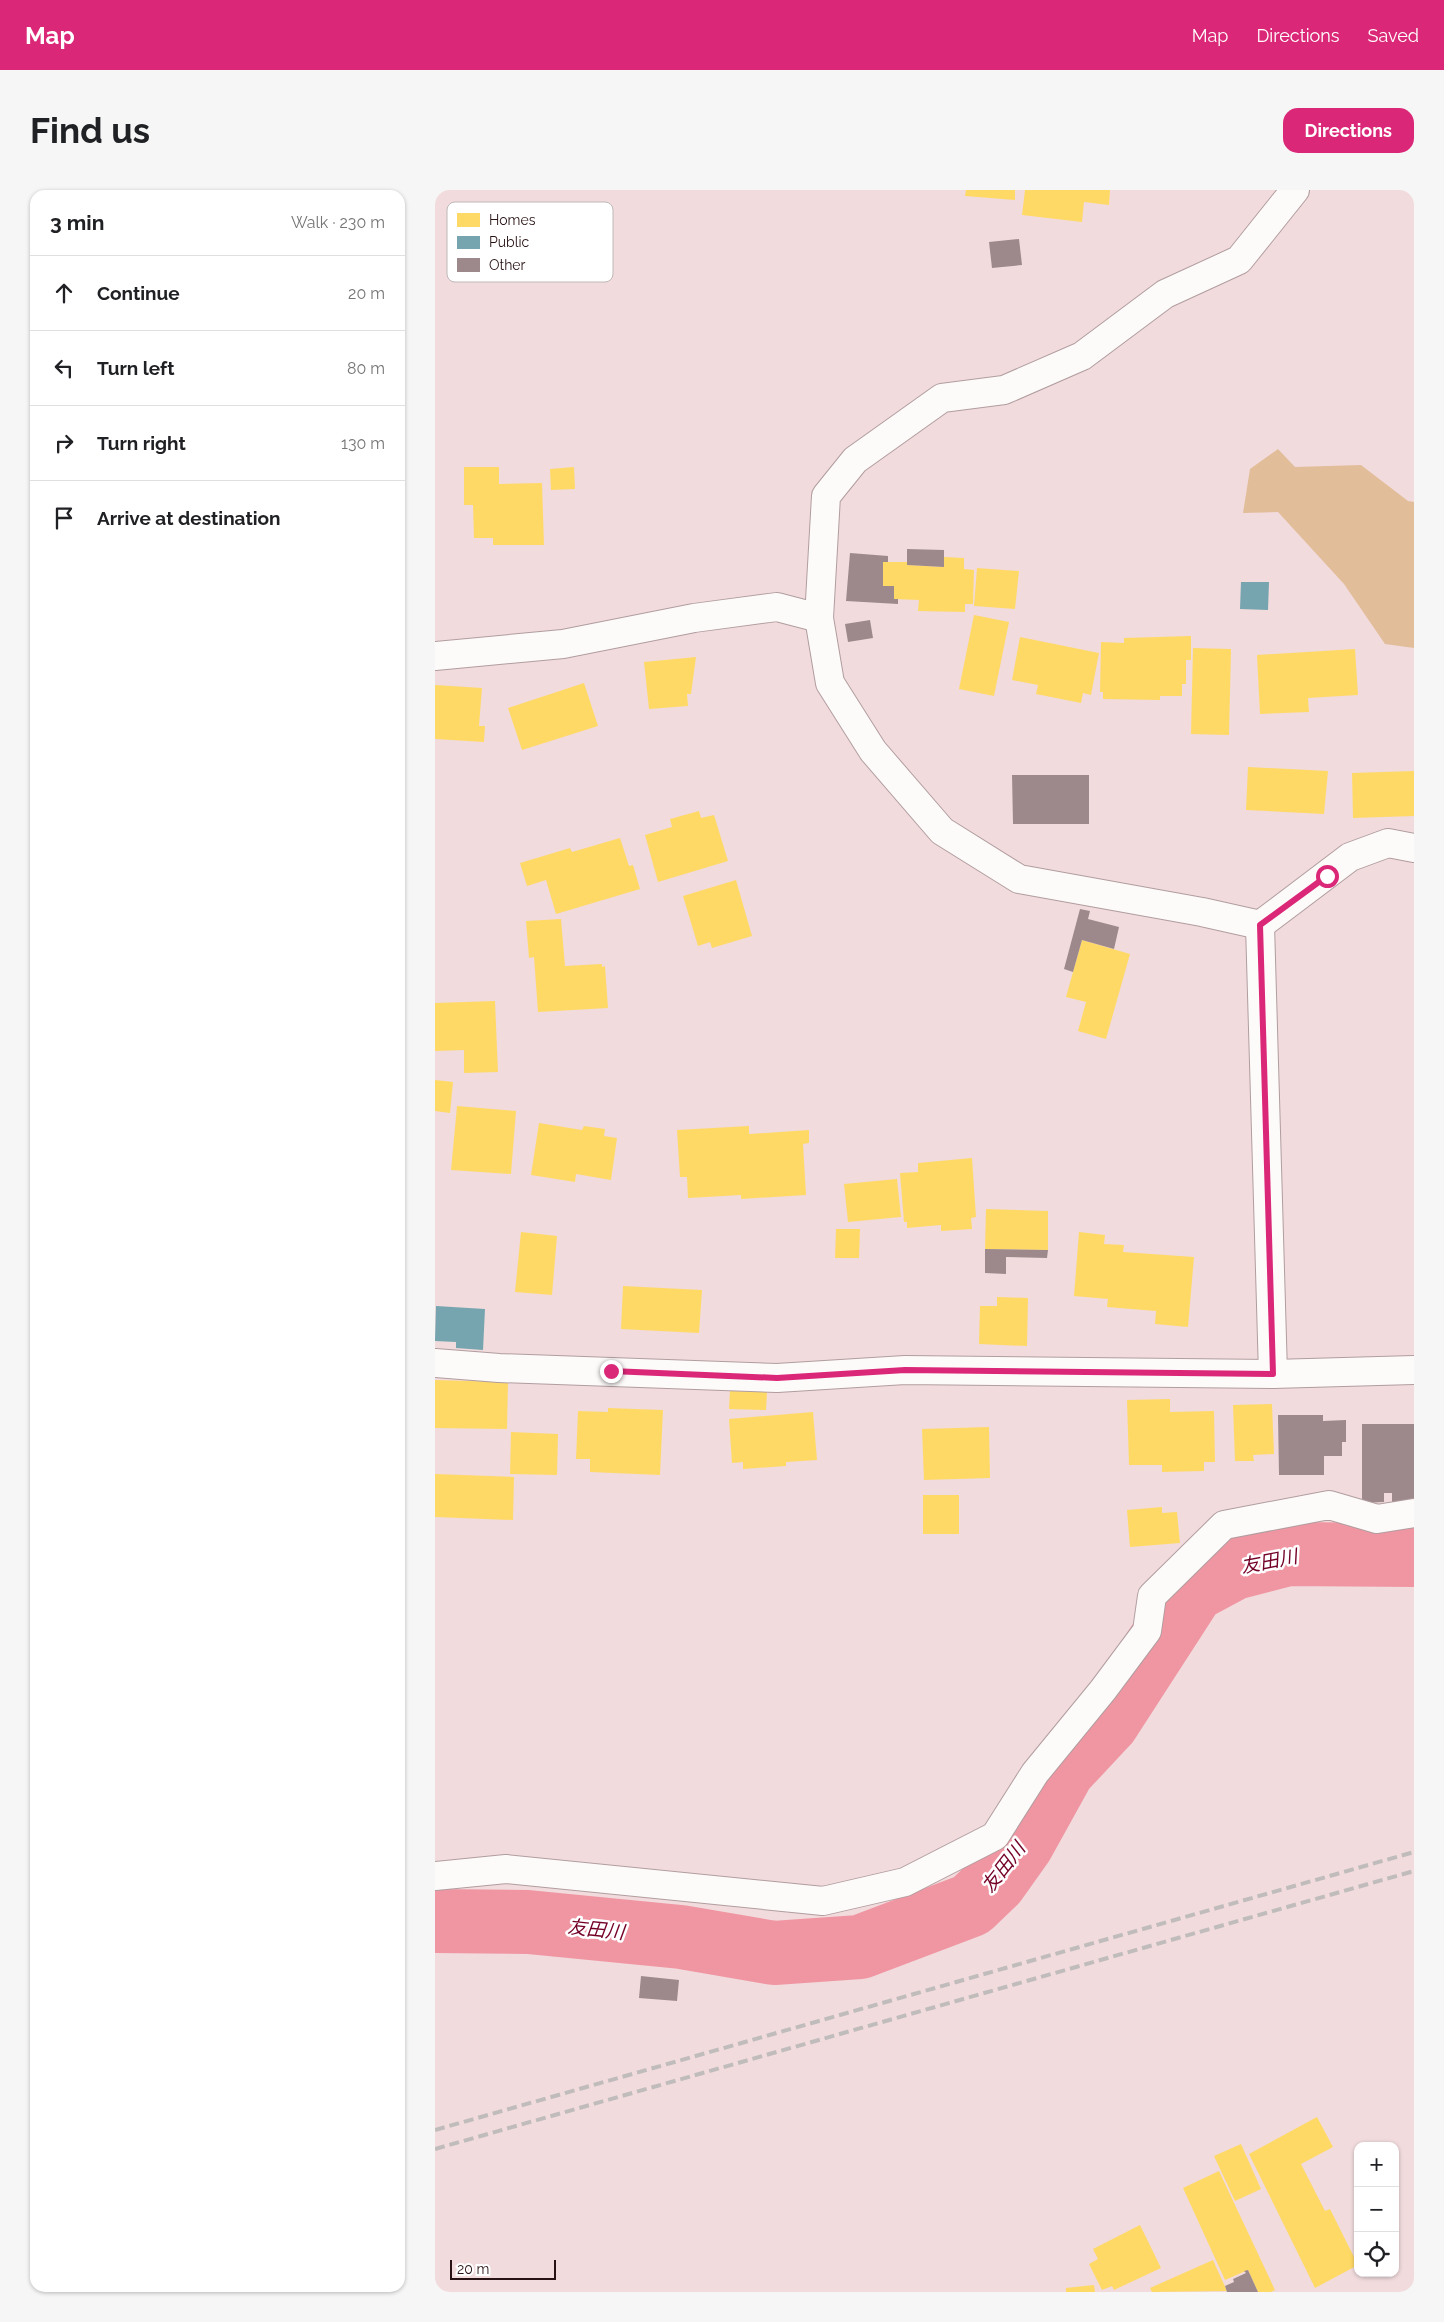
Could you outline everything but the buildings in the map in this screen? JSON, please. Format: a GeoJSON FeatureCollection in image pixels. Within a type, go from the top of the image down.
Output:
{"type":"FeatureCollection","features":[{"type":"Feature","properties":{"kind":"street"},"geometry":{"type":"LineString","coordinates":[[1295,190],[1239,260],[1165,294],[1082,356],[1004,390],[942,398],[855,460],[826,496],[819,618],[830,683],[873,751],[942,830],[1019,879],[1202,912],[1260,925],[1351,857],[1388,843],[1414,848]]}},
{"type":"Feature","properties":{"kind":"street"},"geometry":{"type":"LineString","coordinates":[[435,656],[563,644],[693,618],[777,607],[819,618]]}},
{"type":"Feature","properties":{"kind":"street"},"geometry":{"type":"LineString","coordinates":[[1260,925],[1273,1374]]}},
{"type":"Feature","properties":{"kind":"street"},"geometry":{"type":"LineString","coordinates":[[435,1363],[499,1368],[777,1378],[905,1370],[1273,1374],[1414,1370]]}},
{"type":"Feature","properties":{"kind":"street"},"geometry":{"type":"LineString","coordinates":[[435,1876],[505,1869],[823,1901],[905,1882],[995,1836],[1035,1772],[1103,1690],[1147,1631],[1152,1596],[1224,1525],[1329,1504],[1377,1519],[1414,1512]]}},
{"type":"Feature","properties":{"kind":"shaded area"},"geometry":{"type":"Polygon","coordinates":[[[1278,449],[1295,467],[1361,465],[1408,501],[1414,502],[1414,648],[1385,644],[1344,584],[1278,512],[1243,513],[1250,469],[1278,449]]]}},
{"type":"Feature","properties":{"kind":"waterway","name":"友田川"},"geometry":{"type":"LineString","coordinates":[[435,1921],[528,1922],[681,1937],[774,1953],[860,1947],[971,1905],[995,1882],[1022,1844],[1063,1770],[1107,1723],[1193,1590],[1234,1568],[1288,1554],[1414,1555]]}},
{"type":"Feature","properties":{"kind":"railway"},"geometry":{"type":"LineString","coordinates":[[435,2130],[1414,1852]]}},
{"type":"Feature","properties":{"kind":"railway"},"geometry":{"type":"LineString","coordinates":[[435,2149],[1414,1871]]}},
{"type":"Feature","properties":{"kind":"route"},"geometry":{"type":"LineString","coordinates":[[611,1371],[777,1378],[905,1370],[1273,1374],[1260,925],[1327,876]]}}]}
